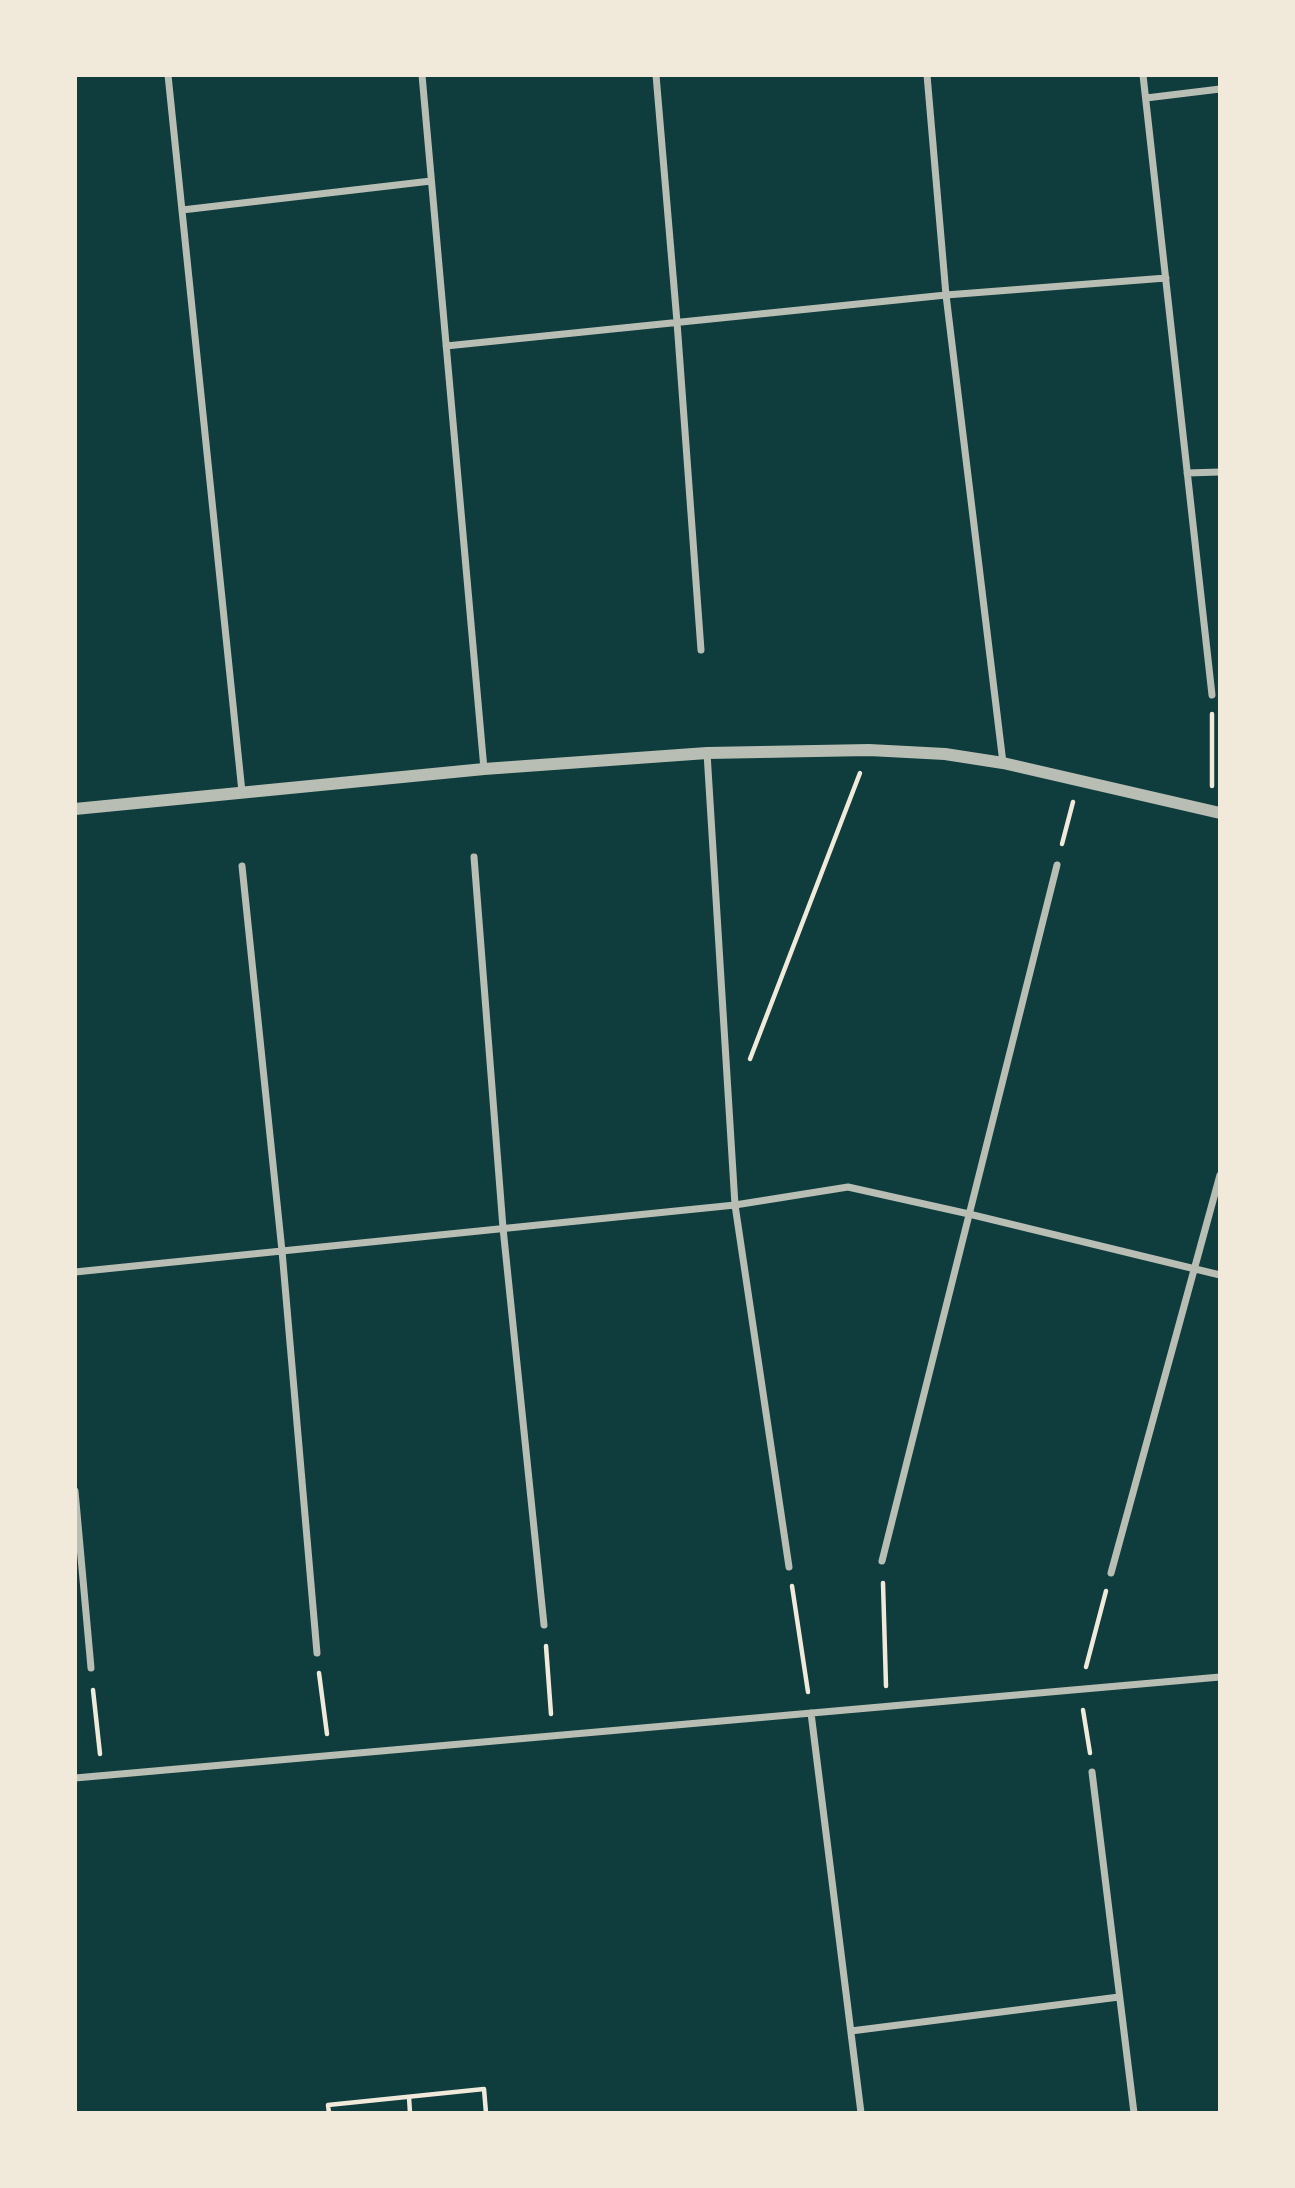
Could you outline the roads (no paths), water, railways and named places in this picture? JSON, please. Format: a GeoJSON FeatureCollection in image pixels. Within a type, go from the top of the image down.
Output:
{"type":"FeatureCollection","features":[{"type":"Feature","properties":{"kind":"street"},"geometry":{"type":"LineString","coordinates":[[168,75],[242,793]]}},
{"type":"Feature","properties":{"kind":"street"},"geometry":{"type":"LineString","coordinates":[[422,75],[484,769]]}},
{"type":"Feature","properties":{"kind":"street"},"geometry":{"type":"LineString","coordinates":[[656,75],[701,650]]}},
{"type":"Feature","properties":{"kind":"street"},"geometry":{"type":"LineString","coordinates":[[927,75],[946,295],[1003,763]]}},
{"type":"Feature","properties":{"kind":"street"},"geometry":{"type":"LineString","coordinates":[[1143,75],[1212,695]]}},
{"type":"Feature","properties":{"kind":"street"},"geometry":{"type":"LineString","coordinates":[[1146,98],[1220,89]]}},
{"type":"Feature","properties":{"kind":"street"},"geometry":{"type":"LineString","coordinates":[[181,210],[431,181]]}},
{"type":"Feature","properties":{"kind":"street"},"geometry":{"type":"LineString","coordinates":[[446,346],[946,295],[1166,278]]}},
{"type":"Feature","properties":{"kind":"street"},"geometry":{"type":"LineString","coordinates":[[1187,473],[1220,472]]}},
{"type":"Feature","properties":{"kind":"street"},"geometry":{"type":"LineString","coordinates":[[75,809],[484,769],[707,753],[869,750],[945,754],[1003,763],[1216,812]]}},
{"type":"Feature","properties":{"kind":"street"},"geometry":{"type":"LineString","coordinates":[[707,753],[735,1205],[789,1567]]}},
{"type":"Feature","properties":{"kind":"street"},"geometry":{"type":"LineString","coordinates":[[474,857],[503,1228],[544,1625]]}},
{"type":"Feature","properties":{"kind":"street"},"geometry":{"type":"LineString","coordinates":[[882,1561],[1057,865]]}},
{"type":"Feature","properties":{"kind":"street"},"geometry":{"type":"LineString","coordinates":[[242,866],[282,1251],[317,1653]]}},
{"type":"Feature","properties":{"kind":"street"},"geometry":{"type":"LineString","coordinates":[[1111,1573],[1220,1175]]}},
{"type":"Feature","properties":{"kind":"street"},"geometry":{"type":"LineString","coordinates":[[75,1272],[735,1205],[848,1187],[1220,1275]]}},
{"type":"Feature","properties":{"kind":"street"},"geometry":{"type":"LineString","coordinates":[[75,1491],[91,1668]]}},
{"type":"Feature","properties":{"kind":"street"},"geometry":{"type":"LineString","coordinates":[[75,1778],[1220,1677]]}},
{"type":"Feature","properties":{"kind":"street"},"geometry":{"type":"LineString","coordinates":[[811,1713],[861,2113]]}},
{"type":"Feature","properties":{"kind":"street"},"geometry":{"type":"LineString","coordinates":[[1092,1772],[1133,2113]]}},
{"type":"Feature","properties":{"kind":"street"},"geometry":{"type":"LineString","coordinates":[[851,2031],[1119,1997]]}}]}
